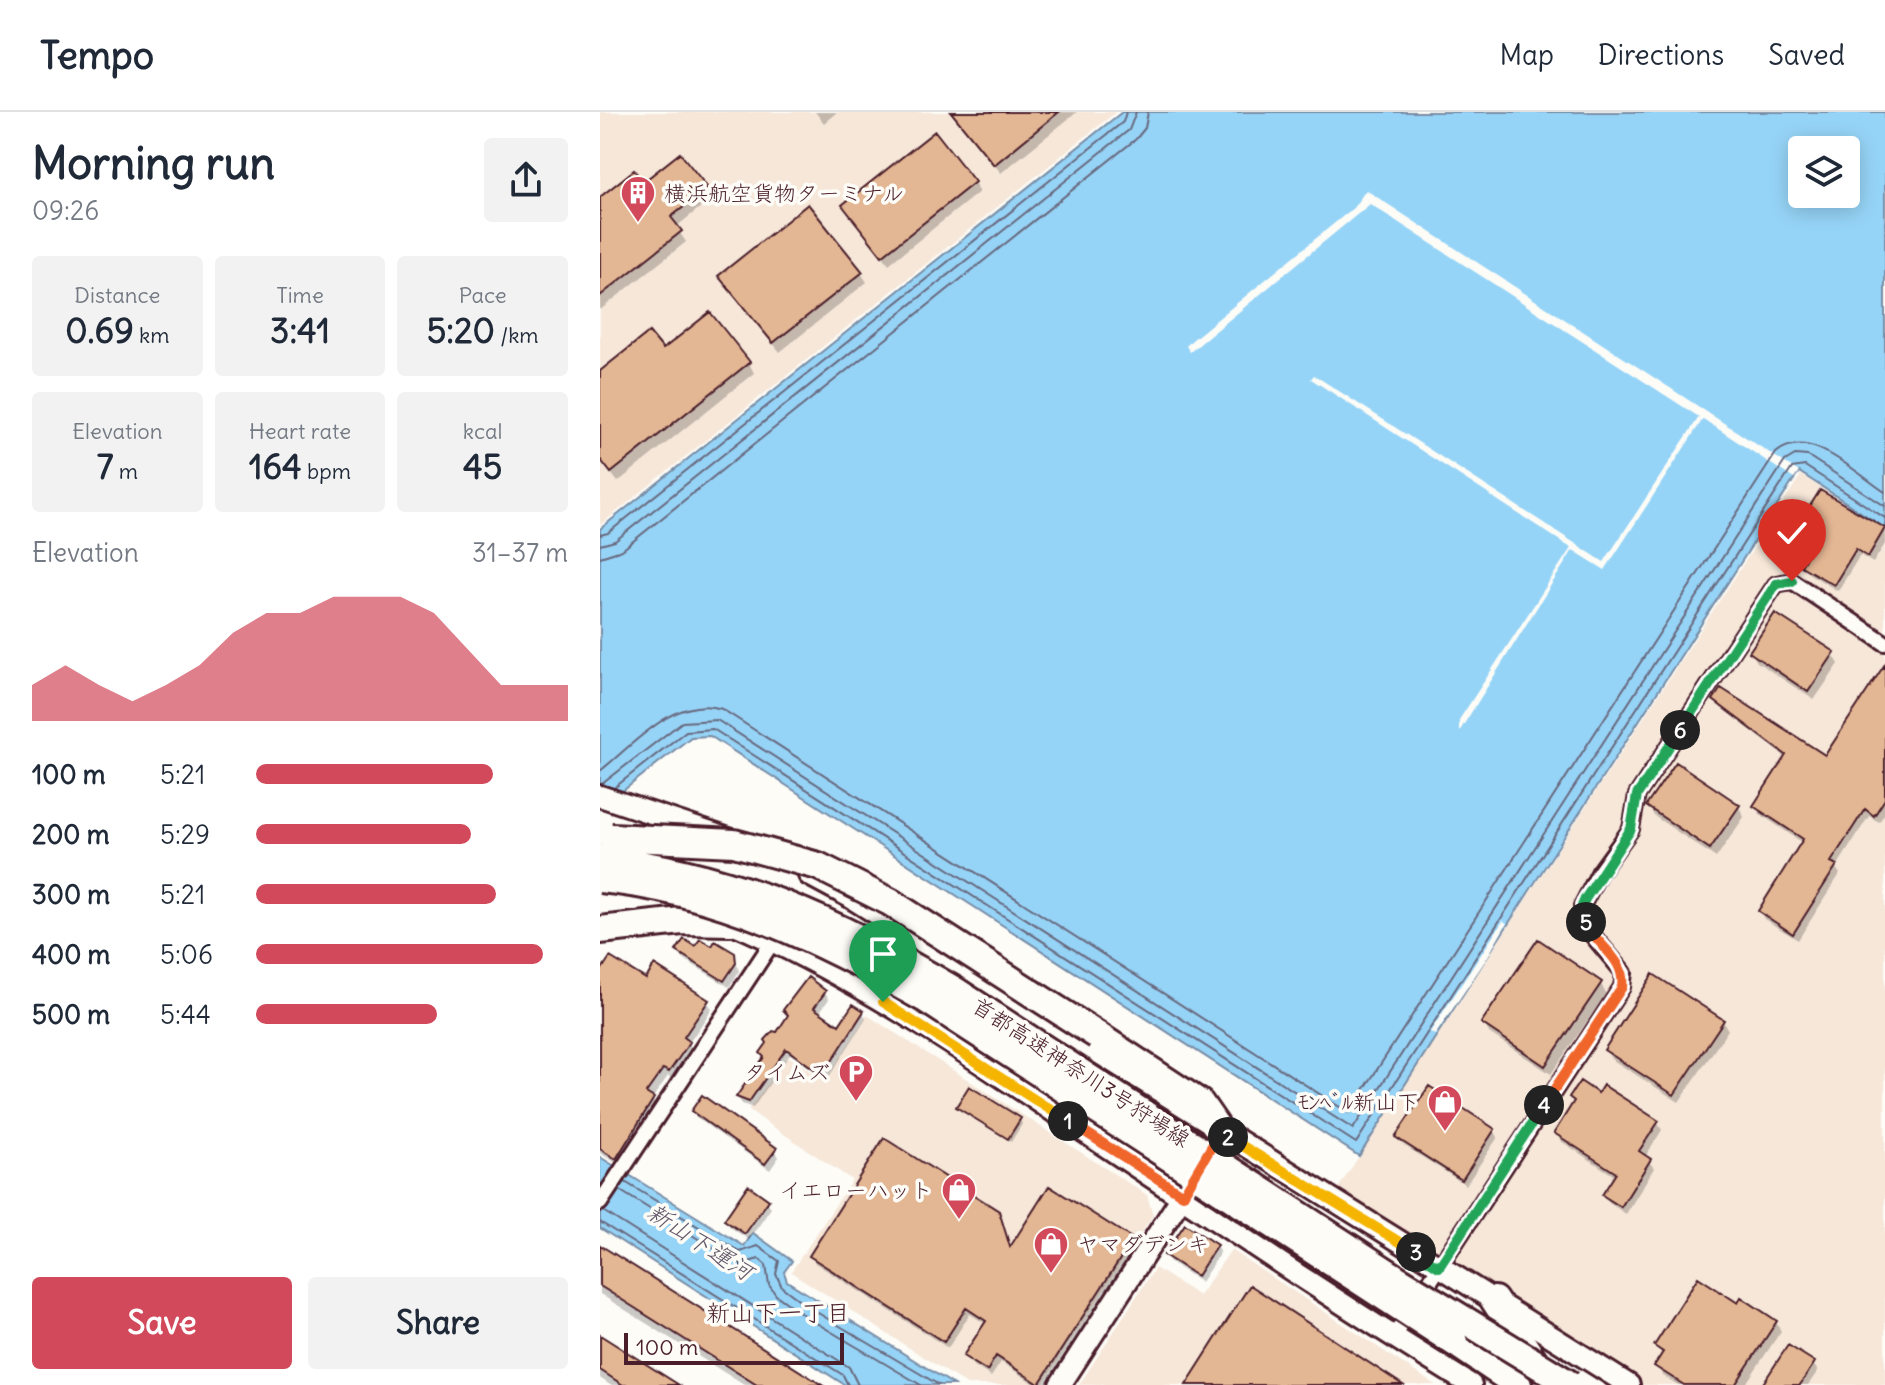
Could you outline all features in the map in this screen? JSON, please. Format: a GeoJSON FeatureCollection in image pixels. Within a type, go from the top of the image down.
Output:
{"type":"FeatureCollection","features":[{"type":"Feature","properties":{"kind":"highway"},"geometry":{"type":"LineString","coordinates":[[600,837],[734,843],[818,866],[890,902],[1200,1103],[1220,1132]]}},
{"type":"Feature","properties":{"kind":"highway","name":"首都高速神奈川3号狩場線"},"geometry":{"type":"LineString","coordinates":[[600,859],[644,863],[732,883],[784,902],[894,955],[967,999],[1396,1278],[1571,1385]]}},
{"type":"Feature","properties":{"kind":"highway","name":"首都高速神奈川3号狩場線"},"geometry":{"type":"LineString","coordinates":[[600,879],[696,895],[767,919],[843,952],[927,1000],[1518,1385]]}},
{"type":"Feature","properties":{"kind":"highway"},"geometry":{"type":"LineString","coordinates":[[600,930],[682,921],[730,922]]}},
{"type":"Feature","properties":{"kind":"highway"},"geometry":{"type":"LineString","coordinates":[[1494,1300],[1551,1385]]}},
{"type":"Feature","properties":{"kind":"highway"},"geometry":{"type":"LineString","coordinates":[[1454,1342],[1503,1385]]}},
{"type":"Feature","properties":{"kind":"street"},"geometry":{"type":"LineString","coordinates":[[1393,1338],[1622,987],[1624,973],[1589,931],[1582,906],[1599,873],[1631,829],[1637,795],[1776,584],[1792,581],[1885,643]]}},
{"type":"Feature","properties":{"kind":"street"},"geometry":{"type":"LineString","coordinates":[[600,796],[710,830],[850,897],[1220,1132],[1629,1385]]}},
{"type":"Feature","properties":{"kind":"street"},"geometry":{"type":"LineString","coordinates":[[600,867],[773,941],[971,1056],[1393,1338],[1471,1385]]}},
{"type":"Feature","properties":{"kind":"street"},"geometry":{"type":"LineString","coordinates":[[600,1203],[773,941]]}},
{"type":"Feature","properties":{"kind":"street"},"geometry":{"type":"LineString","coordinates":[[1060,1385],[1183,1195],[1220,1132]]}},
{"type":"Feature","properties":{"kind":"shaded area"},"geometry":{"type":"Polygon","coordinates":[[[600,112],[1116,112],[600,525],[600,112]]]}},
{"type":"Feature","properties":{"kind":"shaded area"},"geometry":{"type":"Polygon","coordinates":[[[1801,475],[1885,530],[1885,1385],[1630,1385],[1330,1201],[1801,475]]]}},
{"type":"Feature","properties":{"kind":"shaded area"},"geometry":{"type":"Polygon","coordinates":[[[867,1015],[1147,1195],[1153,1215],[1042,1385],[967,1385],[791,1272],[852,1180],[748,1110],[788,1056],[825,1081],[867,1015]]]}},
{"type":"Feature","properties":{"kind":"shaded area"},"geometry":{"type":"Polygon","coordinates":[[[1231,1250],[1435,1385],[1079,1385],[1155,1268],[1199,1296],[1231,1250]]]}},
{"type":"Feature","properties":{"kind":"water"},"geometry":{"type":"Polygon","coordinates":[[[1122,112],[1885,112],[1885,528],[1799,472],[1359,1156],[710,736],[691,737],[600,809],[600,529],[1122,112]]]}},
{"type":"Feature","properties":{"kind":"water","name":"新山下運河"},"geometry":{"type":"Polygon","coordinates":[[[600,1157],[744,1246],[753,1233],[792,1261],[784,1272],[787,1281],[954,1385],[845,1385],[600,1228],[600,1157]]]}},
{"type":"Feature","properties":{"kind":"pier"},"geometry":{"type":"Polygon","coordinates":[[[1366,190],[1799,472],[1794,479],[1703,419],[1605,570],[1573,550],[1459,732],[1459,720],[1571,548],[1311,379],[1314,375],[1604,562],[1699,417],[1370,204],[1190,352],[1186,346],[1192,340],[1353,208],[1366,190]]]}},
{"type":"Feature","properties":{"kind":"pier"},"geometry":{"type":"Polygon","coordinates":[[[1503,921],[1507,923],[1487,958],[1435,1035],[1430,1032],[1503,921]]]}},
{"type":"Feature","properties":{"kind":"building"},"geometry":{"type":"Polygon","coordinates":[[[951,112],[1059,112],[994,165],[951,112]]]}},
{"type":"Feature","properties":{"kind":"building"},"geometry":{"type":"Polygon","coordinates":[[[935,131],[975,182],[882,256],[842,205],[935,131]]]}},
{"type":"Feature","properties":{"kind":"building","name":"横浜航空貨物ターミナル"},"geometry":{"type":"Polygon","coordinates":[[[680,153],[708,188],[671,217],[682,231],[600,296],[600,197],[634,170],[643,182],[680,153]]]}},
{"type":"Feature","properties":{"kind":"building"},"geometry":{"type":"Polygon","coordinates":[[[808,204],[863,272],[773,343],[718,276],[808,204]]]}},
{"type":"Feature","properties":{"kind":"building"},"geometry":{"type":"Polygon","coordinates":[[[710,312],[750,362],[611,473],[600,459],[600,371],[649,332],[663,349],[710,312]]]}},
{"type":"Feature","properties":{"kind":"building"},"geometry":{"type":"Polygon","coordinates":[[[1820,490],[1885,528],[1868,557],[1856,549],[1834,585],[1801,566],[1811,549],[1791,536],[1820,490]]]}},
{"type":"Feature","properties":{"kind":"building"},"geometry":{"type":"Polygon","coordinates":[[[1775,613],[1835,652],[1808,692],[1749,652],[1775,613]]]}},
{"type":"Feature","properties":{"kind":"building"},"geometry":{"type":"Polygon","coordinates":[[[1885,664],[1885,799],[1874,816],[1865,809],[1831,862],[1837,865],[1793,934],[1758,911],[1803,839],[1753,806],[1786,755],[1713,700],[1721,688],[1825,755],[1885,664]]]}},
{"type":"Feature","properties":{"kind":"building"},"geometry":{"type":"Polygon","coordinates":[[[1676,762],[1740,805],[1710,849],[1646,806],[1676,762]]]}},
{"type":"Feature","properties":{"kind":"building"},"geometry":{"type":"Polygon","coordinates":[[[684,939],[695,946],[700,939],[712,946],[715,941],[735,953],[736,963],[724,981],[676,951],[684,939]]]}},
{"type":"Feature","properties":{"kind":"building"},"geometry":{"type":"Polygon","coordinates":[[[1538,939],[1602,982],[1545,1066],[1481,1023],[1538,939]]]}},
{"type":"Feature","properties":{"kind":"building"},"geometry":{"type":"Polygon","coordinates":[[[610,957],[646,979],[654,965],[709,1000],[684,1037],[690,1042],[669,1072],[663,1069],[646,1093],[654,1098],[616,1159],[600,1149],[600,972],[610,957]]]}},
{"type":"Feature","properties":{"kind":"building"},"geometry":{"type":"Polygon","coordinates":[[[1653,974],[1724,1020],[1674,1095],[1604,1050],[1653,974]]]}},
{"type":"Feature","properties":{"kind":"building"},"geometry":{"type":"Polygon","coordinates":[[[808,977],[826,991],[814,1008],[839,1025],[853,1004],[864,1011],[823,1075],[786,1049],[749,1102],[736,1097],[764,1057],[760,1053],[767,1043],[765,1040],[773,1031],[777,1032],[788,1015],[783,1010],[808,977]]]}},
{"type":"Feature","properties":{"kind":"building"},"geometry":{"type":"Polygon","coordinates":[[[1580,1081],[1598,1093],[1603,1085],[1659,1121],[1639,1151],[1651,1159],[1621,1207],[1602,1195],[1616,1173],[1554,1133],[1574,1101],[1569,1097],[1580,1081]]]}},
{"type":"Feature","properties":{"kind":"building"},"geometry":{"type":"Polygon","coordinates":[[[969,1086],[1021,1118],[1008,1139],[956,1107],[969,1086]]]}},
{"type":"Feature","properties":{"kind":"building","name":"ﾓﾝﾍﾞﾙ新山下"},"geometry":{"type":"Polygon","coordinates":[[[1429,1086],[1495,1129],[1462,1180],[1395,1137],[1429,1086]]]}},
{"type":"Feature","properties":{"kind":"building"},"geometry":{"type":"Polygon","coordinates":[[[702,1095],[777,1148],[765,1164],[691,1111],[702,1095]]]}},
{"type":"Feature","properties":{"kind":"building"},"geometry":{"type":"Polygon","coordinates":[[[884,1138],[999,1211],[1010,1247],[1049,1186],[1133,1239],[1039,1384],[996,1356],[987,1371],[963,1356],[986,1321],[966,1308],[944,1342],[809,1256],[884,1138]]]}},
{"type":"Feature","properties":{"kind":"building"},"geometry":{"type":"Polygon","coordinates":[[[748,1185],[769,1200],[745,1234],[724,1220],[748,1185]]]}},
{"type":"Feature","properties":{"kind":"building"},"geometry":{"type":"Polygon","coordinates":[[[1185,1224],[1217,1245],[1197,1276],[1164,1255],[1185,1224]]]}},
{"type":"Feature","properties":{"kind":"building"},"geometry":{"type":"Polygon","coordinates":[[[600,1245],[822,1385],[757,1385],[600,1286],[600,1245]]]}},
{"type":"Feature","properties":{"kind":"building"},"geometry":{"type":"Polygon","coordinates":[[[1698,1277],[1738,1303],[1741,1297],[1777,1321],[1735,1385],[1684,1385],[1654,1366],[1663,1352],[1654,1346],[1698,1277]]]}},
{"type":"Feature","properties":{"kind":"building"},"geometry":{"type":"Polygon","coordinates":[[[1250,1285],[1403,1385],[1186,1385],[1250,1285]]]}},
{"type":"Feature","properties":{"kind":"building"},"geometry":{"type":"Polygon","coordinates":[[[600,1335],[679,1385],[623,1385],[600,1370],[600,1335]]]}},
{"type":"Feature","properties":{"kind":"building"},"geometry":{"type":"Polygon","coordinates":[[[1788,1345],[1815,1362],[1800,1385],[1762,1385],[1788,1345]]]}},
{"type":"Feature","properties":{"kind":"place","name":"横浜航空貨物ターミナル"},"geometry":{"type":"Point","coordinates":[638,224]}},
{"type":"Feature","properties":{"kind":"place","name":"タイムズ"},"geometry":{"type":"Point","coordinates":[856,1103]}},
{"type":"Feature","properties":{"kind":"place","name":"ﾓﾝﾍﾞﾙ新山下"},"geometry":{"type":"Point","coordinates":[1445,1133]}},
{"type":"Feature","properties":{"kind":"place","name":"イエローハット"},"geometry":{"type":"Point","coordinates":[959,1221]}},
{"type":"Feature","properties":{"kind":"place","name":"ヤマダデンキ"},"geometry":{"type":"Point","coordinates":[1051,1275]}},
{"type":"Feature","properties":{"kind":"district","name":"新山下一丁目"},"geometry":{"type":"Point","coordinates":[778,1313]}},
{"type":"Feature","properties":{"kind":"route"},"geometry":{"type":"LineString","coordinates":[[883,1002],[1183,1195],[1220,1132],[1439,1267],[1622,987],[1624,973],[1589,931],[1582,906],[1599,873],[1631,829],[1637,795],[1776,584],[1792,581]]}}]}
